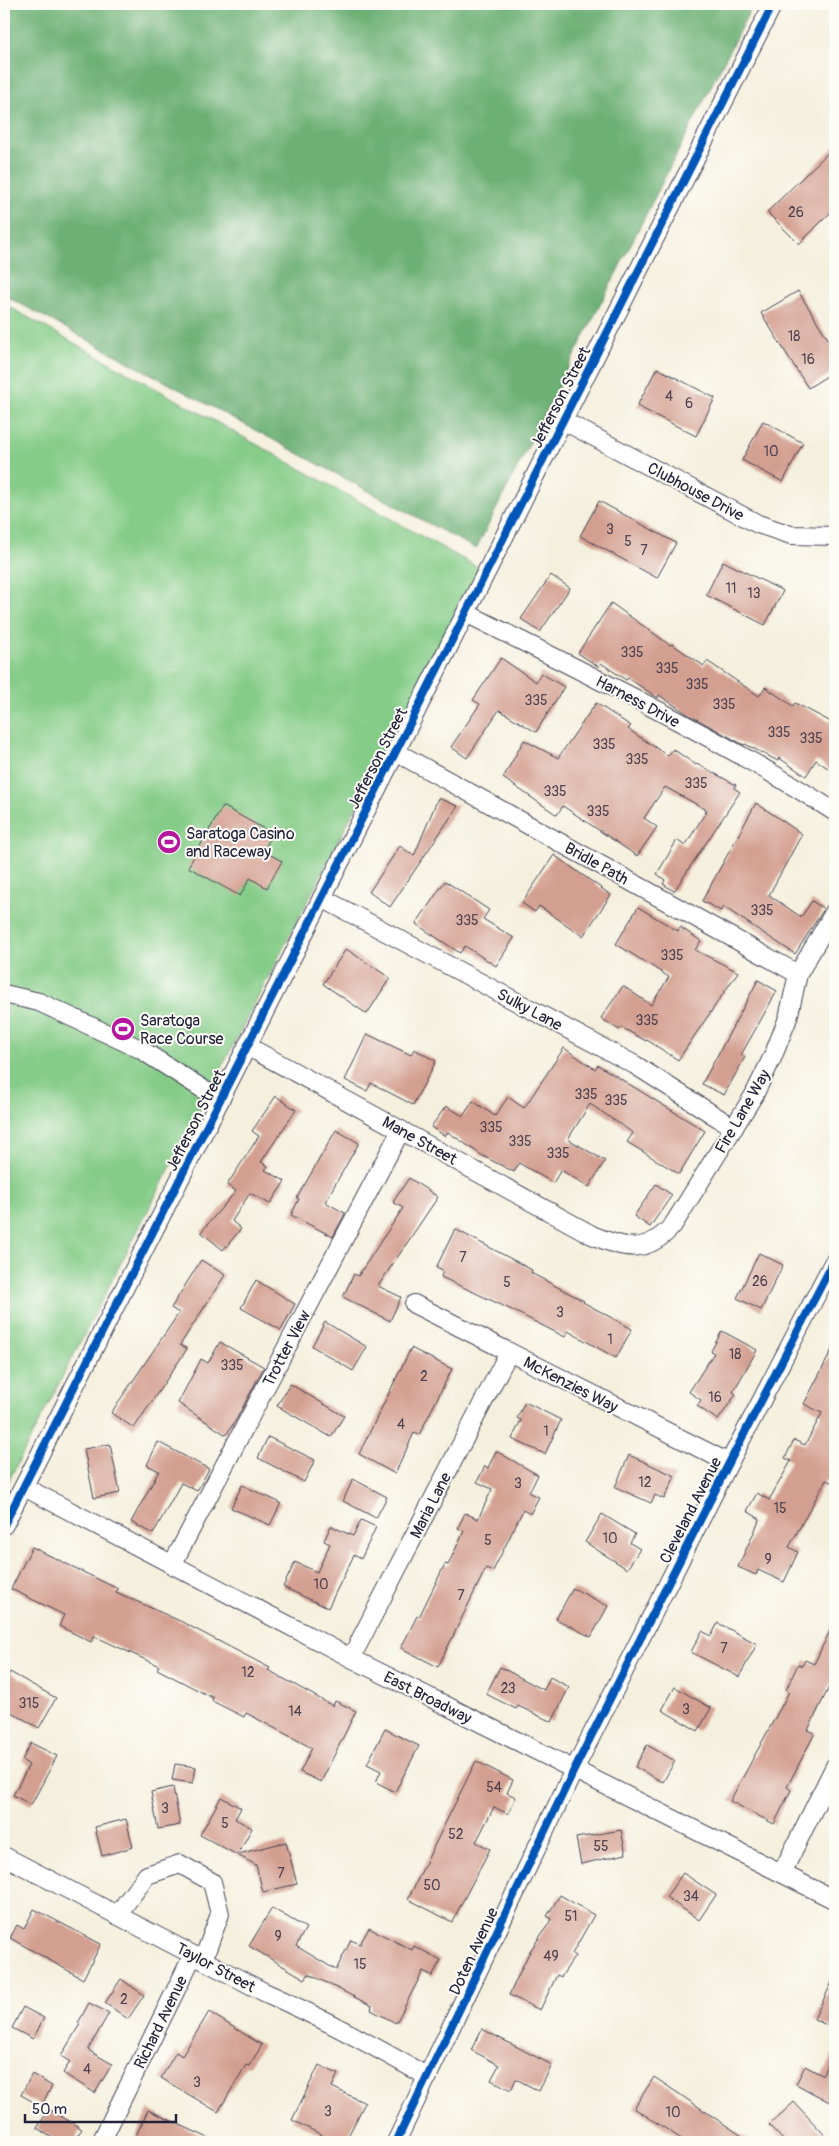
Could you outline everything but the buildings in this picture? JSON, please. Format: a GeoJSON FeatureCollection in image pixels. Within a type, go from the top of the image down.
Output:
{"type":"FeatureCollection","features":[{"type":"Feature","properties":{"kind":"street","name":"Jefferson Street"},"geometry":{"type":"LineString","coordinates":[[4,1525],[774,4]]}},
{"type":"Feature","properties":{"kind":"street","name":"Clubhouse Drive"},"geometry":{"type":"LineString","coordinates":[[564,421],[758,524],[791,535],[835,536]]}},
{"type":"Feature","properties":{"kind":"street","name":"Harness Drive"},"geometry":{"type":"LineString","coordinates":[[466,613],[638,699],[806,793],[835,812]]}},
{"type":"Feature","properties":{"kind":"street","name":"Bridle Path"},"geometry":{"type":"LineString","coordinates":[[396,752],[798,974]]}},
{"type":"Feature","properties":{"kind":"street","name":"Sulky Lane"},"geometry":{"type":"LineString","coordinates":[[322,898],[635,1065],[734,1128]]}},
{"type":"Feature","properties":{"kind":"street","name":"Fire Lane Way"},"geometry":{"type":"LineString","coordinates":[[592,1235],[623,1246],[637,1247],[651,1244],[664,1236],[673,1225],[734,1128],[773,1056],[788,1018],[798,974],[835,911]]}},
{"type":"Feature","properties":{"kind":"street"},"geometry":{"type":"LineString","coordinates":[[4,994],[39,1002],[140,1050],[220,1100]]}},
{"type":"Feature","properties":{"kind":"street","name":"Mane Street"},"geometry":{"type":"LineString","coordinates":[[247,1046],[592,1235]]}},
{"type":"Feature","properties":{"kind":"street","name":"Trotter View"},"geometry":{"type":"LineString","coordinates":[[172,1565],[401,1130]]}},
{"type":"Feature","properties":{"kind":"street","name":"Cleveland Avenue"},"geometry":{"type":"LineString","coordinates":[[574,1770],[728,1463],[833,1263]]}},
{"type":"Feature","properties":{"kind":"street","name":"McKenzies Way"},"geometry":{"type":"LineString","coordinates":[[414,1304],[728,1463]]}},
{"type":"Feature","properties":{"kind":"street","name":"Maria Lane"},"geometry":{"type":"LineString","coordinates":[[351,1658],[509,1352]]}},
{"type":"Feature","properties":{"kind":"street","name":"East Broadway"},"geometry":{"type":"LineString","coordinates":[[24,1487],[351,1658],[835,1900]]}},
{"type":"Feature","properties":{"kind":"street"},"geometry":{"type":"LineString","coordinates":[[782,1872],[835,1766]]}},
{"type":"Feature","properties":{"kind":"street","name":"Doten Avenue"},"geometry":{"type":"LineString","coordinates":[[396,2142],[574,1770]]}},
{"type":"Feature","properties":{"kind":"street","name":"Taylor Street"},"geometry":{"type":"LineString","coordinates":[[4,1856],[264,1992],[363,2040],[428,2077]]}},
{"type":"Feature","properties":{"kind":"street","name":"Richard Avenue"},"geometry":{"type":"LineString","coordinates":[[101,2142],[220,1914],[212,1882],[180,1864],[147,1876],[117,1915]]}},
{"type":"Feature","properties":{"kind":"green space"},"geometry":{"type":"Polygon","coordinates":[[[4,4],[753,4],[476,549],[4,295],[4,4]]]}},
{"type":"Feature","properties":{"kind":"green space","name":"Saratoga Race Course"},"geometry":{"type":"Polygon","coordinates":[[[4,304],[479,568],[4,1490],[4,304]]]}},
{"type":"Feature","properties":{"kind":"cycle path"},"geometry":{"type":"LineString","coordinates":[[4,1525],[773,4]]}},
{"type":"Feature","properties":{"kind":"cycle path"},"geometry":{"type":"LineString","coordinates":[[396,2142],[574,1770],[729,1463],[833,1263]]}},
{"type":"Feature","properties":{"kind":"place","name":"Saratoga Casino and Raceway"},"geometry":{"type":"Point","coordinates":[169,842]}},
{"type":"Feature","properties":{"kind":"place","name":"Saratoga Race Course"},"geometry":{"type":"Point","coordinates":[123,1029]}}]}
